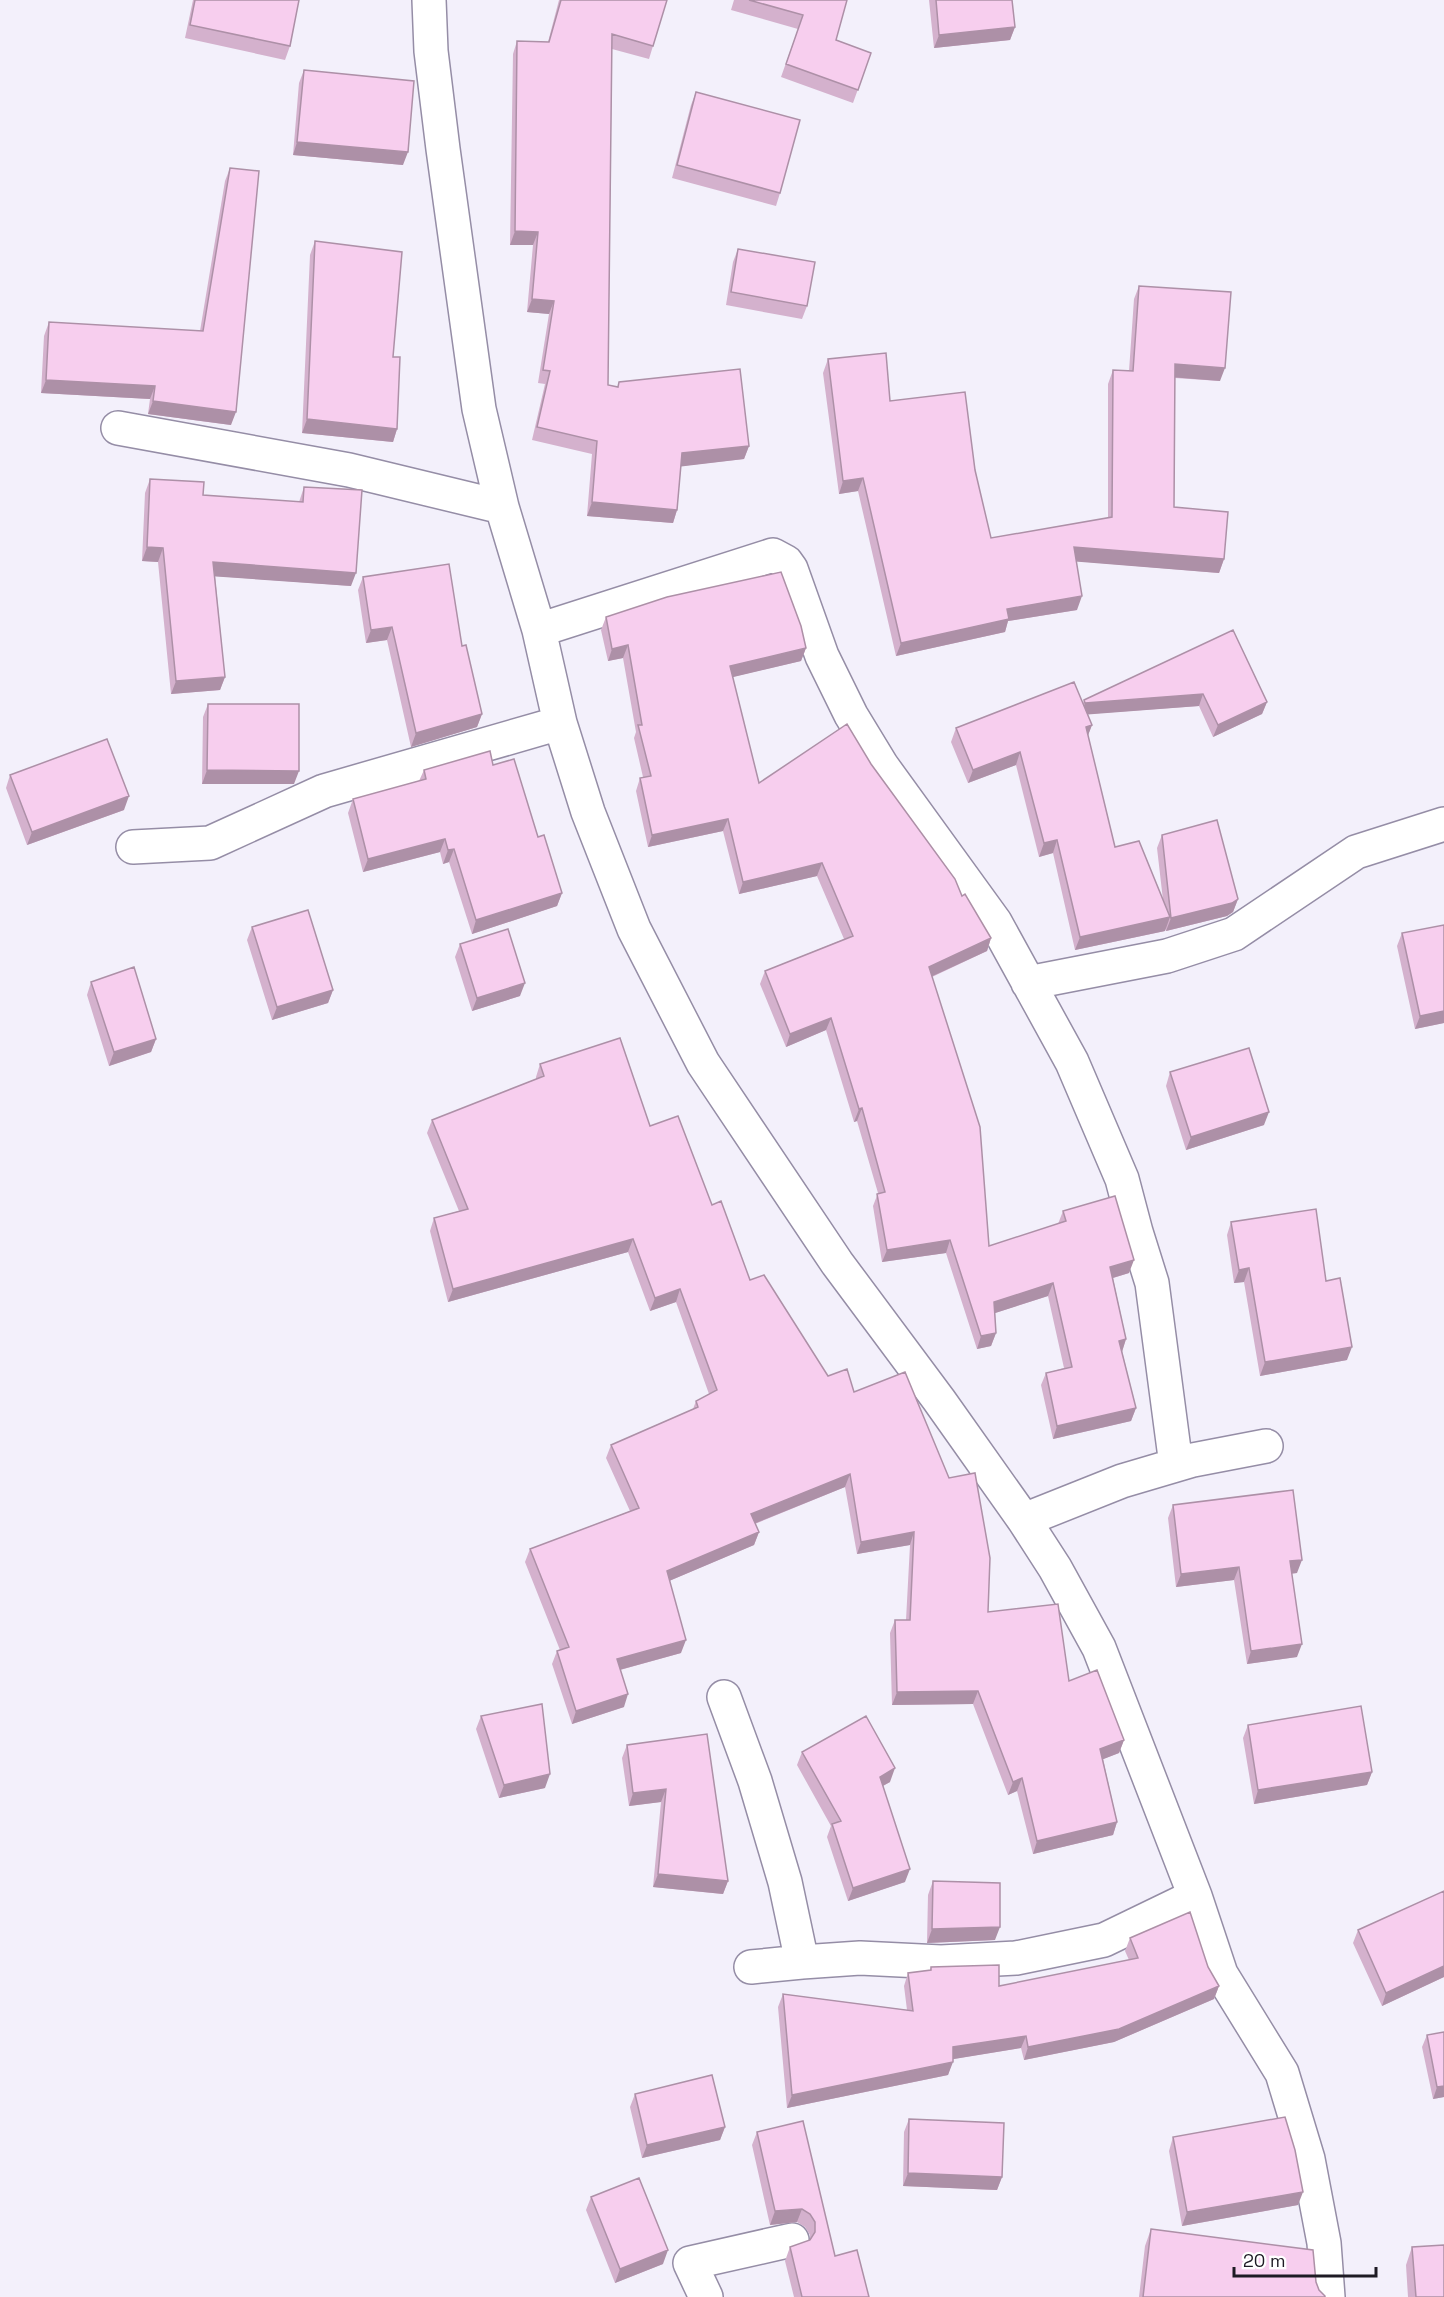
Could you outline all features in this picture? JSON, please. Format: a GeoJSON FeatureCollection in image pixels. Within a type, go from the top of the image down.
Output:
{"type":"FeatureCollection","features":[{"type":"Feature","properties":{"kind":"street"},"geometry":{"type":"LineString","coordinates":[[429,0],[431,51],[479,410],[502,507],[539,630],[560,723],[588,812],[634,929],[703,1063],[837,1263],[939,1400],[1024,1520],[1055,1568],[1099,1648],[1196,1896],[1221,1974],[1282,2073],[1308,2159],[1324,2243],[1328,2297]]}},
{"type":"Feature","properties":{"kind":"street"},"geometry":{"type":"LineString","coordinates":[[118,428],[349,470],[502,507]]}},
{"type":"Feature","properties":{"kind":"street"},"geometry":{"type":"LineString","coordinates":[[539,630],[773,555],[786,562],[803,598],[822,656],[851,715],[882,766],[995,922],[1072,1062],[1122,1179],[1152,1283],[1176,1465]]}},
{"type":"Feature","properties":{"kind":"street"},"geometry":{"type":"LineString","coordinates":[[133,847],[210,843],[324,791],[560,723]]}},
{"type":"Feature","properties":{"kind":"street"},"geometry":{"type":"LineString","coordinates":[[1028,983],[1167,956],[1234,934],[1356,852],[1444,824]]}},
{"type":"Feature","properties":{"kind":"street"},"geometry":{"type":"LineString","coordinates":[[1024,1520],[1122,1481],[1176,1465],[1266,1446]]}},
{"type":"Feature","properties":{"kind":"street"},"geometry":{"type":"LineString","coordinates":[[724,1697],[755,1781],[785,1882],[802,1962]]}},
{"type":"Feature","properties":{"kind":"street"},"geometry":{"type":"LineString","coordinates":[[751,1967],[860,1958],[941,1962],[1016,1958],[1104,1941],[1196,1896]]}},
{"type":"Feature","properties":{"kind":"street"},"geometry":{"type":"LineString","coordinates":[[706,2297],[690,2263],[792,2240]]}},
{"type":"Feature","properties":{"kind":"building"},"geometry":{"type":"Polygon","coordinates":[[[195,0],[299,0],[290,46],[190,25],[195,0]]]}},
{"type":"Feature","properties":{"kind":"building"},"geometry":{"type":"Polygon","coordinates":[[[561,0],[667,0],[653,46],[612,34],[608,385],[618,387],[619,382],[740,369],[749,446],[682,453],[677,510],[592,502],[597,441],[537,427],[550,371],[543,370],[554,301],[532,299],[538,232],[515,231],[517,41],[549,42],[561,0]]]}},
{"type":"Feature","properties":{"kind":"building"},"geometry":{"type":"Polygon","coordinates":[[[749,0],[847,0],[836,40],[871,53],[858,90],[786,64],[803,15],[749,0]]]}},
{"type":"Feature","properties":{"kind":"building"},"geometry":{"type":"Polygon","coordinates":[[[936,0],[1012,0],[1015,27],[939,35],[936,0]]]}},
{"type":"Feature","properties":{"kind":"building"},"geometry":{"type":"Polygon","coordinates":[[[304,70],[414,81],[408,152],[297,142],[304,70]]]}},
{"type":"Feature","properties":{"kind":"building"},"geometry":{"type":"Polygon","coordinates":[[[696,92],[800,120],[780,193],[677,165],[696,92]]]}},
{"type":"Feature","properties":{"kind":"building"},"geometry":{"type":"Polygon","coordinates":[[[230,168],[259,171],[236,412],[153,401],[155,386],[46,380],[49,322],[203,331],[230,168]]]}},
{"type":"Feature","properties":{"kind":"building"},"geometry":{"type":"Polygon","coordinates":[[[315,241],[402,252],[393,357],[400,357],[397,429],[307,419],[315,241]]]}},
{"type":"Feature","properties":{"kind":"building"},"geometry":{"type":"Polygon","coordinates":[[[738,249],[815,262],[807,306],[731,292],[738,249]]]}},
{"type":"Feature","properties":{"kind":"building"},"geometry":{"type":"Polygon","coordinates":[[[1139,286],[1231,292],[1225,368],[1175,364],[1174,507],[1228,512],[1224,559],[1074,547],[1082,596],[1007,609],[1009,619],[901,643],[863,478],[843,481],[828,359],[886,353],[890,401],[965,392],[975,470],[991,538],[1112,517],[1113,370],[1133,371],[1139,286]]]}},
{"type":"Feature","properties":{"kind":"building"},"geometry":{"type":"Polygon","coordinates":[[[150,479],[204,482],[203,495],[303,502],[304,487],[362,490],[356,573],[213,562],[225,677],[176,681],[163,548],[147,547],[150,479]]]}},
{"type":"Feature","properties":{"kind":"building"},"geometry":{"type":"Polygon","coordinates":[[[449,564],[462,646],[466,645],[482,714],[416,733],[392,627],[371,630],[363,577],[449,564]]]}},
{"type":"Feature","properties":{"kind":"building"},"geometry":{"type":"Polygon","coordinates":[[[781,572],[801,626],[806,648],[730,666],[759,783],[847,724],[871,764],[955,879],[962,896],[965,894],[991,938],[929,967],[980,1127],[989,1246],[1066,1221],[1063,1211],[1115,1196],[1134,1260],[1110,1267],[1126,1339],[1119,1341],[1136,1408],[1057,1426],[1046,1373],[1072,1367],[1053,1283],[994,1302],[996,1333],[981,1336],[950,1240],[887,1250],[877,1194],[885,1192],[862,1108],[859,1109],[831,1018],[790,1034],[765,971],[853,936],[822,863],[743,882],[728,819],[652,835],[640,778],[651,776],[638,725],[642,725],[628,645],[612,649],[606,617],[667,597],[781,572]]]}},
{"type":"Feature","properties":{"kind":"building"},"geometry":{"type":"Polygon","coordinates":[[[1233,630],[1267,702],[1218,725],[1203,694],[1085,703],[1084,700],[1233,630]]]}},
{"type":"Feature","properties":{"kind":"building"},"geometry":{"type":"Polygon","coordinates":[[[1074,682],[1092,725],[1086,727],[1115,847],[1139,841],[1170,917],[1080,937],[1057,840],[1044,843],[1020,752],[973,770],[956,728],[1074,682]]]}},
{"type":"Feature","properties":{"kind":"building"},"geometry":{"type":"Polygon","coordinates":[[[208,704],[299,704],[299,771],[207,770],[208,704]]]}},
{"type":"Feature","properties":{"kind":"building"},"geometry":{"type":"Polygon","coordinates":[[[107,739],[129,796],[32,832],[10,775],[107,739]]]}},
{"type":"Feature","properties":{"kind":"building"},"geometry":{"type":"Polygon","coordinates":[[[490,751],[493,765],[514,759],[538,837],[544,835],[562,893],[476,920],[454,849],[448,850],[445,839],[368,859],[353,799],[426,779],[424,770],[490,751]]]}},
{"type":"Feature","properties":{"kind":"building"},"geometry":{"type":"Polygon","coordinates":[[[1217,820],[1238,899],[1232,903],[1171,918],[1162,835],[1217,820]]]}},
{"type":"Feature","properties":{"kind":"building"},"geometry":{"type":"Polygon","coordinates":[[[308,910],[333,990],[277,1007],[252,927],[308,910]]]}},
{"type":"Feature","properties":{"kind":"building"},"geometry":{"type":"Polygon","coordinates":[[[1444,925],[1444,1011],[1420,1016],[1402,933],[1444,925]]]}},
{"type":"Feature","properties":{"kind":"building"},"geometry":{"type":"Polygon","coordinates":[[[508,929],[525,983],[477,998],[460,944],[508,929]]]}},
{"type":"Feature","properties":{"kind":"building"},"geometry":{"type":"Polygon","coordinates":[[[134,967],[156,1039],[114,1052],[91,982],[134,967]]]}},
{"type":"Feature","properties":{"kind":"building"},"geometry":{"type":"Polygon","coordinates":[[[620,1038],[650,1126],[678,1116],[712,1205],[721,1201],[750,1280],[764,1275],[828,1376],[847,1369],[854,1392],[905,1372],[949,1478],[975,1473],[990,1558],[988,1612],[1058,1604],[1069,1681],[1097,1670],[1124,1740],[1100,1749],[1117,1822],[1037,1841],[1022,1778],[1013,1782],[978,1691],[897,1692],[895,1620],[910,1620],[914,1532],[861,1542],[850,1474],[751,1514],[759,1532],[667,1571],[686,1640],[617,1659],[628,1694],[576,1711],[557,1651],[569,1647],[530,1549],[639,1508],[611,1445],[698,1407],[696,1401],[717,1390],[680,1289],[655,1298],[633,1239],[453,1289],[434,1218],[468,1209],[432,1120],[544,1076],[540,1064],[620,1038]]]}},
{"type":"Feature","properties":{"kind":"building"},"geometry":{"type":"Polygon","coordinates":[[[1249,1048],[1269,1112],[1191,1137],[1170,1072],[1249,1048]]]}},
{"type":"Feature","properties":{"kind":"building"},"geometry":{"type":"Polygon","coordinates":[[[1316,1209],[1326,1281],[1340,1278],[1352,1347],[1265,1362],[1249,1268],[1239,1270],[1231,1222],[1316,1209]]]}},
{"type":"Feature","properties":{"kind":"building"},"geometry":{"type":"Polygon","coordinates":[[[1293,1490],[1302,1560],[1290,1561],[1302,1644],[1251,1651],[1239,1567],[1181,1574],[1173,1505],[1293,1490]]]}},
{"type":"Feature","properties":{"kind":"building"},"geometry":{"type":"Polygon","coordinates":[[[542,1704],[550,1774],[504,1785],[481,1716],[542,1704]]]}},
{"type":"Feature","properties":{"kind":"building"},"geometry":{"type":"Polygon","coordinates":[[[1361,1706],[1372,1772],[1258,1790],[1248,1725],[1361,1706]]]}},
{"type":"Feature","properties":{"kind":"building"},"geometry":{"type":"Polygon","coordinates":[[[866,1716],[895,1768],[880,1777],[910,1869],[853,1888],[832,1824],[841,1821],[802,1752],[866,1716]]]}},
{"type":"Feature","properties":{"kind":"building"},"geometry":{"type":"Polygon","coordinates":[[[707,1734],[728,1881],[658,1874],[666,1789],[633,1793],[627,1745],[707,1734]]]}},
{"type":"Feature","properties":{"kind":"building"},"geometry":{"type":"Polygon","coordinates":[[[933,1881],[1000,1883],[1000,1927],[932,1929],[933,1881]]]}},
{"type":"Feature","properties":{"kind":"building"},"geometry":{"type":"Polygon","coordinates":[[[1444,1891],[1444,1966],[1386,1993],[1358,1930],[1444,1891]]]}},
{"type":"Feature","properties":{"kind":"building"},"geometry":{"type":"Polygon","coordinates":[[[1190,1912],[1208,1967],[1219,1986],[1119,2029],[1028,2047],[1026,2036],[953,2047],[953,2062],[792,2095],[783,1994],[913,2011],[908,1973],[931,1970],[931,1967],[999,1965],[999,1986],[1138,1958],[1130,1938],[1190,1912]]]}},
{"type":"Feature","properties":{"kind":"building"},"geometry":{"type":"Polygon","coordinates":[[[1444,2032],[1444,2086],[1437,2087],[1427,2035],[1444,2032]]]}},
{"type":"Feature","properties":{"kind":"building"},"geometry":{"type":"Polygon","coordinates":[[[712,2075],[725,2127],[647,2145],[635,2094],[712,2075]]]}},
{"type":"Feature","properties":{"kind":"building"},"geometry":{"type":"Polygon","coordinates":[[[1285,2117],[1295,2150],[1303,2192],[1187,2212],[1173,2137],[1285,2117]]]}},
{"type":"Feature","properties":{"kind":"building"},"geometry":{"type":"Polygon","coordinates":[[[909,2119],[1004,2123],[1002,2177],[908,2173],[909,2119]]]}},
{"type":"Feature","properties":{"kind":"building"},"geometry":{"type":"Polygon","coordinates":[[[803,2121],[835,2256],[857,2250],[869,2297],[802,2297],[790,2247],[810,2240],[815,2232],[815,2222],[810,2214],[802,2209],[775,2211],[757,2132],[803,2121]]]}},
{"type":"Feature","properties":{"kind":"building"},"geometry":{"type":"Polygon","coordinates":[[[639,2178],[668,2250],[620,2269],[591,2197],[639,2178]]]}},
{"type":"Feature","properties":{"kind":"building"},"geometry":{"type":"Polygon","coordinates":[[[1151,2229],[1313,2250],[1316,2282],[1325,2297],[1143,2297],[1151,2229]]]}},
{"type":"Feature","properties":{"kind":"building"},"geometry":{"type":"Polygon","coordinates":[[[1444,2245],[1444,2297],[1416,2297],[1412,2247],[1444,2245]]]}}]}
